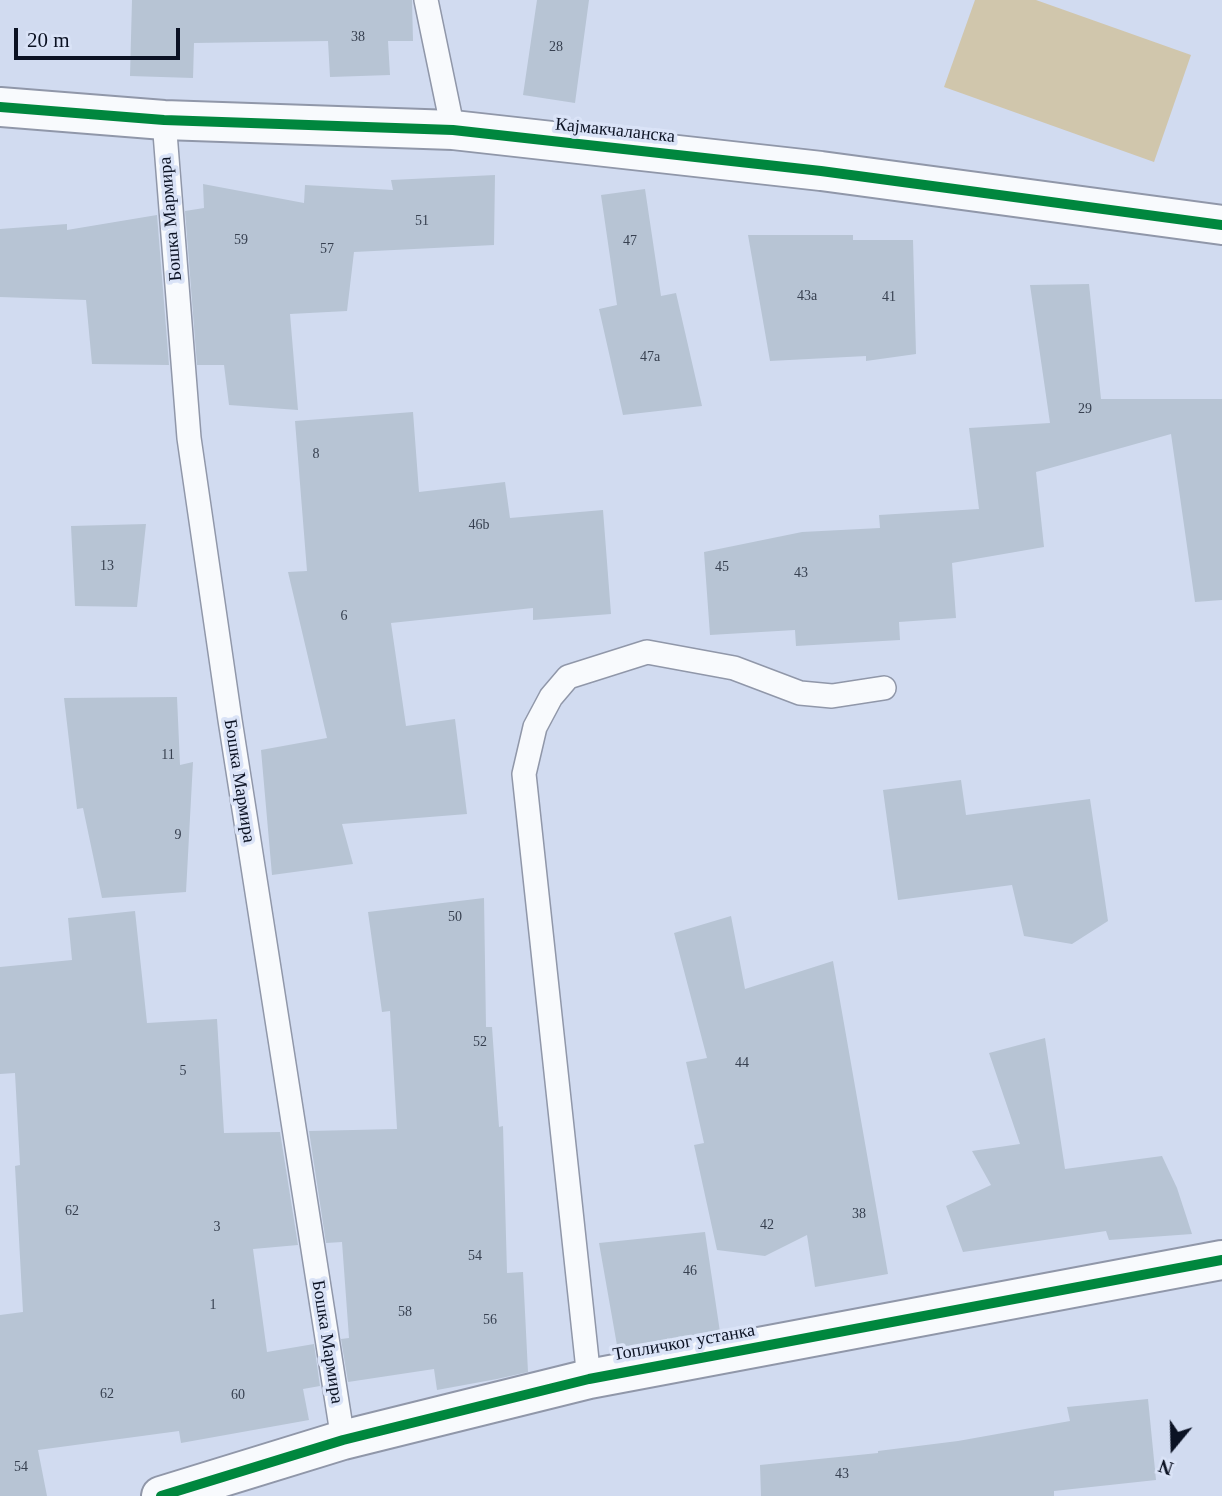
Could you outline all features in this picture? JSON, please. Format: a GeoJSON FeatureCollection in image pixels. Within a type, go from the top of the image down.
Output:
{"type":"FeatureCollection","features":[{"type":"Feature","properties":{"kind":"street","name":"Кајмакчаланска"},"geometry":{"type":"LineString","coordinates":[[0,107],[164,120],[453,130],[821,171],[1222,225]]}},
{"type":"Feature","properties":{"kind":"street","name":"Топличког устанка"},"geometry":{"type":"LineString","coordinates":[[161,1496],[343,1440],[589,1379],[1222,1260]]}},
{"type":"Feature","properties":{"kind":"lane"},"geometry":{"type":"LineString","coordinates":[[426,0],[453,130]]}},
{"type":"Feature","properties":{"kind":"lane","name":"Бошка Мармира"},"geometry":{"type":"LineString","coordinates":[[164,120],[189,438],[230,720],[343,1440]]}},
{"type":"Feature","properties":{"kind":"lane"},"geometry":{"type":"LineString","coordinates":[[589,1379],[524,774],[535,727],[551,697],[568,677],[647,652],[734,668],[800,693],[832,696],[884,688]]}},
{"type":"Feature","properties":{"kind":"shaded area"},"geometry":{"type":"Polygon","coordinates":[[[975,0],[1036,0],[1191,55],[1154,162],[944,87],[975,0]]]}},
{"type":"Feature","properties":{"kind":"building"},"geometry":{"type":"Polygon","coordinates":[[[132,0],[412,0],[413,41],[388,41],[390,75],[330,77],[328,41],[194,43],[193,78],[130,76],[132,0]]]}},
{"type":"Feature","properties":{"kind":"building"},"geometry":{"type":"Polygon","coordinates":[[[537,0],[589,0],[575,103],[523,95],[537,0]]]}},
{"type":"Feature","properties":{"kind":"building"},"geometry":{"type":"Polygon","coordinates":[[[495,175],[494,245],[354,252],[347,311],[290,314],[298,410],[229,405],[224,365],[197,365],[185,211],[204,208],[203,184],[304,203],[305,185],[393,190],[391,180],[495,175]]]}},
{"type":"Feature","properties":{"kind":"building"},"geometry":{"type":"Polygon","coordinates":[[[645,189],[661,296],[676,293],[702,406],[623,415],[599,309],[617,305],[601,195],[645,189]]]}},
{"type":"Feature","properties":{"kind":"building"},"geometry":{"type":"Polygon","coordinates":[[[157,215],[169,365],[92,364],[86,300],[0,297],[0,229],[67,224],[67,230],[157,215]]]}},
{"type":"Feature","properties":{"kind":"building"},"geometry":{"type":"Polygon","coordinates":[[[748,235],[853,235],[853,240],[913,240],[916,354],[866,361],[866,356],[770,361],[748,235]]]}},
{"type":"Feature","properties":{"kind":"building"},"geometry":{"type":"Polygon","coordinates":[[[1089,284],[1101,399],[1222,399],[1222,600],[1195,602],[1171,434],[1036,472],[1044,547],[952,563],[956,618],[899,622],[900,640],[796,646],[795,630],[710,635],[704,552],[802,532],[880,528],[879,515],[979,509],[969,428],[1050,423],[1030,285],[1089,284]]]}},
{"type":"Feature","properties":{"kind":"building"},"geometry":{"type":"Polygon","coordinates":[[[413,412],[419,492],[505,482],[510,518],[603,510],[611,614],[533,620],[533,608],[391,623],[406,726],[455,719],[467,814],[342,824],[353,864],[272,875],[261,750],[327,738],[288,572],[307,571],[295,421],[413,412]]]}},
{"type":"Feature","properties":{"kind":"building"},"geometry":{"type":"Polygon","coordinates":[[[146,524],[137,607],[75,606],[71,526],[146,524]]]}},
{"type":"Feature","properties":{"kind":"building"},"geometry":{"type":"Polygon","coordinates":[[[177,697],[180,765],[193,762],[186,892],[102,898],[83,808],[77,809],[64,698],[177,697]]]}},
{"type":"Feature","properties":{"kind":"building"},"geometry":{"type":"Polygon","coordinates":[[[961,780],[966,815],[1090,799],[1108,921],[1072,944],[1024,936],[1012,885],[898,900],[883,790],[961,780]]]}},
{"type":"Feature","properties":{"kind":"building"},"geometry":{"type":"Polygon","coordinates":[[[484,898],[486,1027],[492,1027],[499,1127],[503,1126],[507,1273],[523,1272],[528,1372],[437,1390],[434,1369],[348,1382],[341,1339],[349,1338],[342,1242],[326,1243],[309,1131],[397,1129],[390,1011],[382,1012],[368,912],[484,898]]]}},
{"type":"Feature","properties":{"kind":"building"},"geometry":{"type":"Polygon","coordinates":[[[135,911],[147,1023],[217,1019],[224,1133],[280,1132],[298,1245],[253,1249],[267,1352],[314,1344],[320,1386],[303,1389],[309,1420],[181,1443],[179,1431],[38,1450],[47,1496],[0,1496],[0,1315],[23,1312],[15,1166],[20,1165],[15,1073],[0,1074],[0,967],[72,960],[68,918],[135,911]]]}},
{"type":"Feature","properties":{"kind":"building"},"geometry":{"type":"Polygon","coordinates":[[[731,916],[745,989],[833,961],[888,1274],[815,1287],[807,1235],[765,1256],[717,1250],[694,1145],[704,1143],[686,1062],[707,1058],[674,933],[731,916]]]}},
{"type":"Feature","properties":{"kind":"building"},"geometry":{"type":"Polygon","coordinates":[[[1045,1038],[1065,1169],[1162,1156],[1177,1188],[1192,1234],[1109,1240],[1106,1231],[963,1252],[946,1206],[991,1185],[972,1151],[1020,1144],[989,1053],[1045,1038]]]}},
{"type":"Feature","properties":{"kind":"building"},"geometry":{"type":"Polygon","coordinates":[[[705,1232],[720,1332],[618,1351],[599,1243],[705,1232]]]}},
{"type":"Feature","properties":{"kind":"building"},"geometry":{"type":"Polygon","coordinates":[[[1148,1399],[1156,1480],[1054,1491],[1054,1496],[761,1496],[760,1465],[878,1453],[958,1441],[1070,1421],[1067,1407],[1148,1399]]]}},
{"type":"Feature","properties":{"kind":"cycle path"},"geometry":{"type":"LineString","coordinates":[[0,107],[164,120],[453,130],[821,171],[1222,225]]}},
{"type":"Feature","properties":{"kind":"cycle path"},"geometry":{"type":"LineString","coordinates":[[161,1496],[343,1440],[589,1379],[1222,1260]]}}]}
